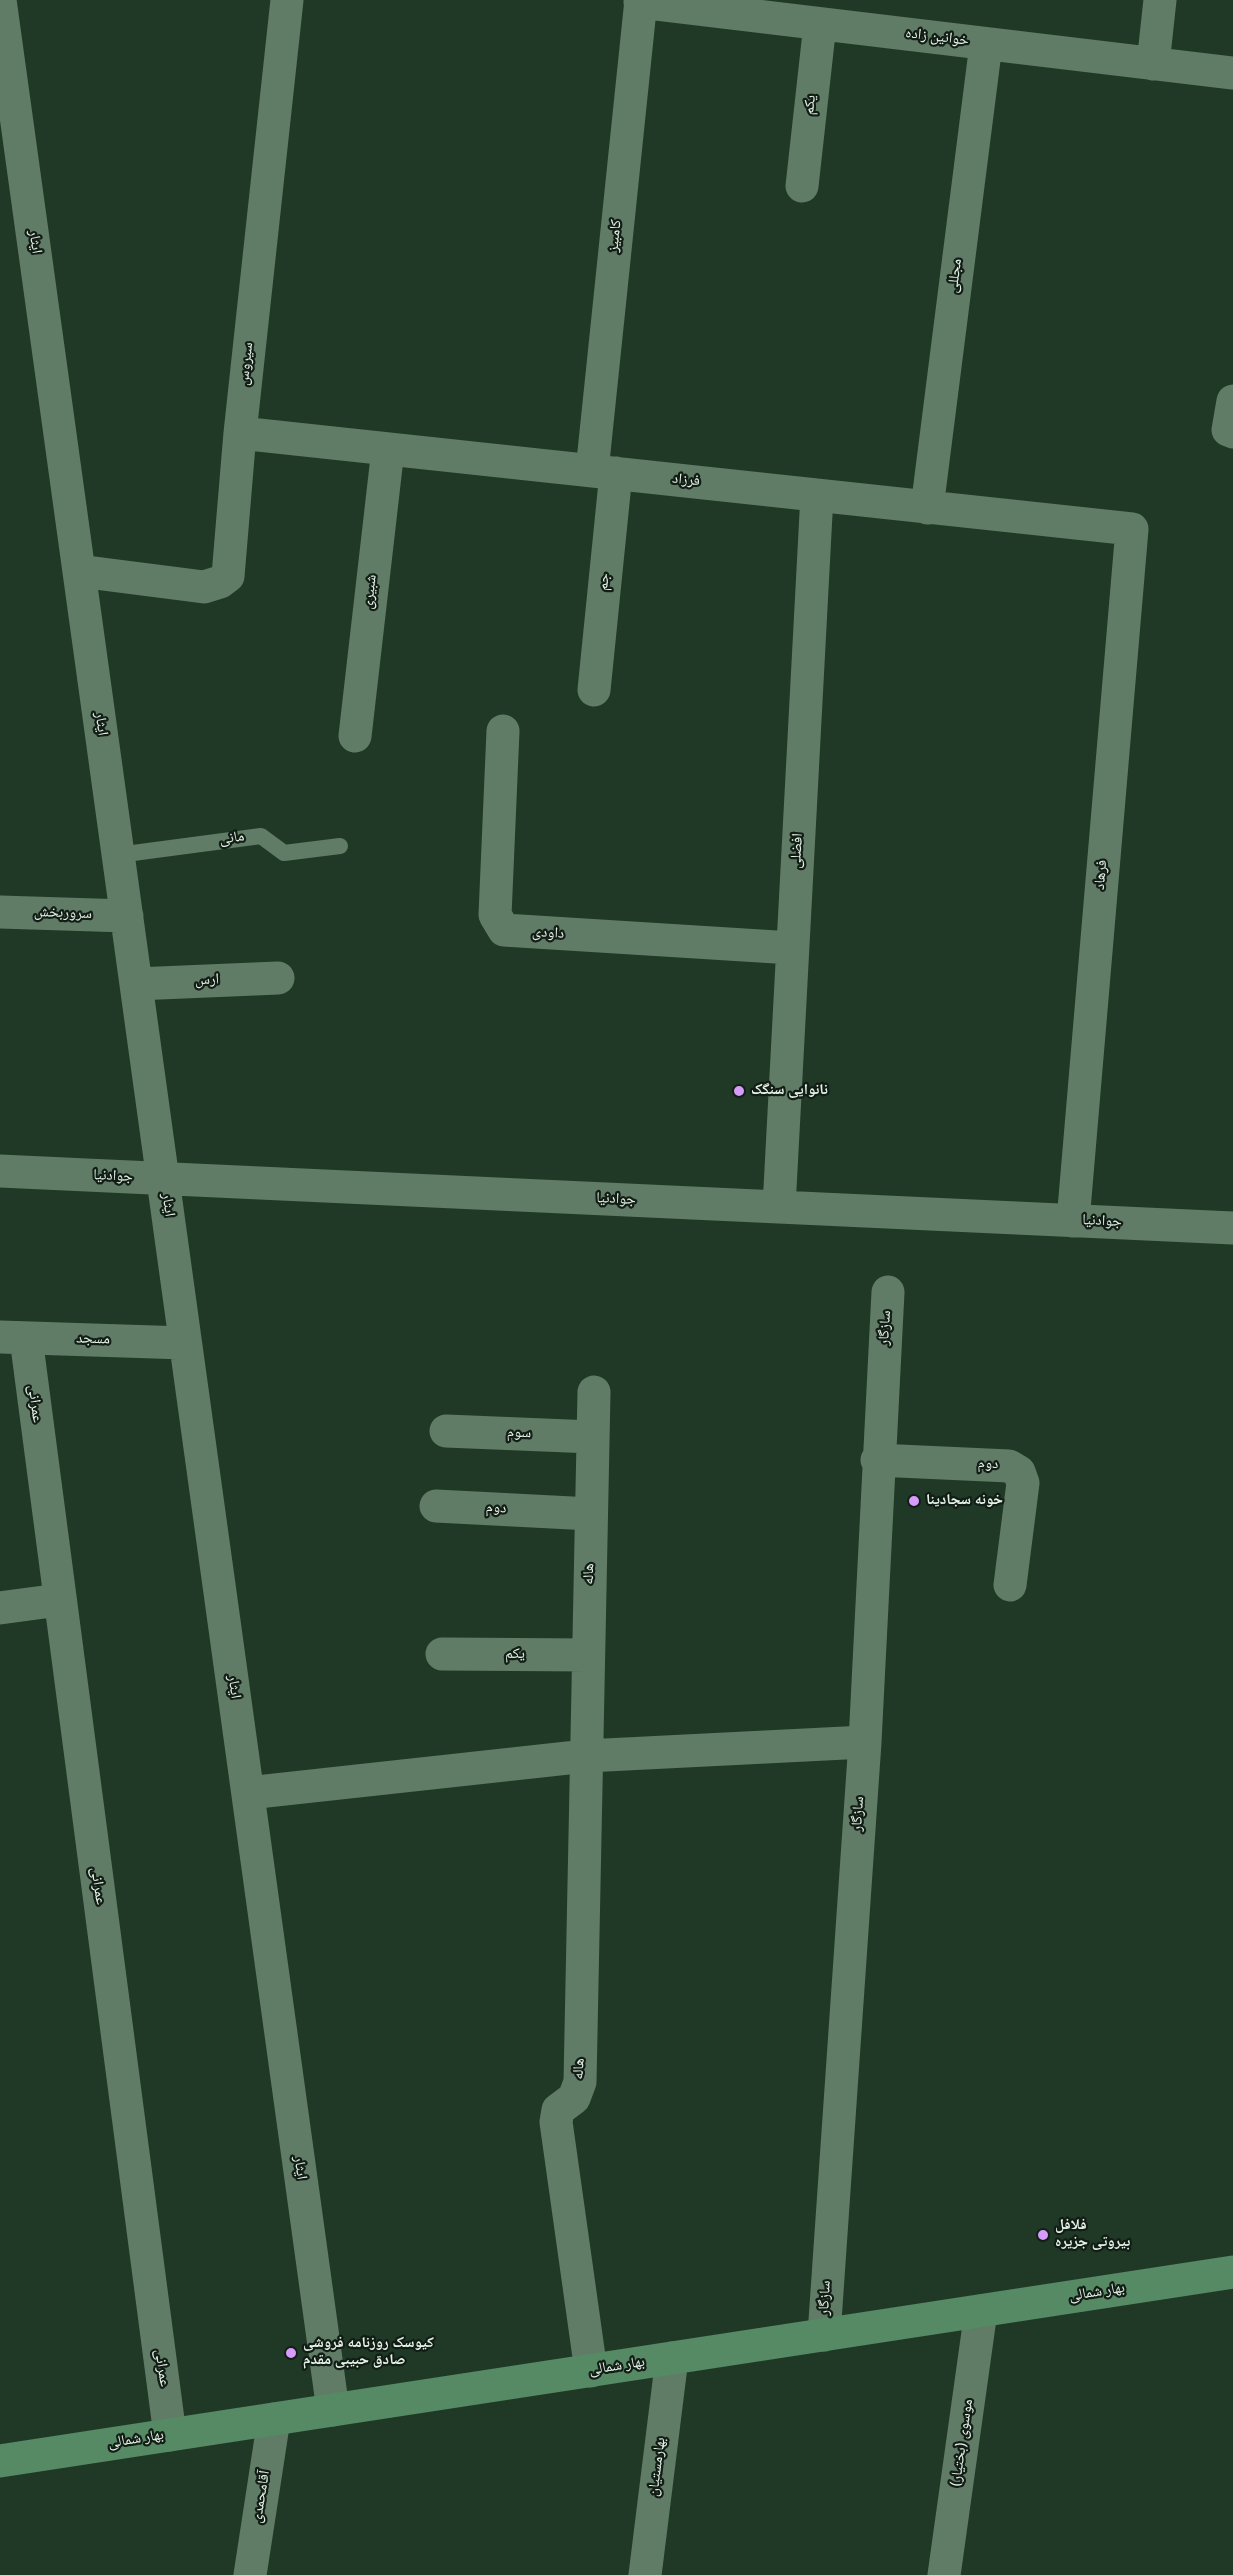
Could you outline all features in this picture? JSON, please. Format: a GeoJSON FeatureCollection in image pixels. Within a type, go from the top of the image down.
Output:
{"type":"FeatureCollection","features":[{"type":"Feature","properties":{"kind":"main road","name":"بهار شمالی"},"geometry":{"type":"LineString","coordinates":[[0,2461],[1233,2272]]}},
{"type":"Feature","properties":{"kind":"street","name":"ایثار"},"geometry":{"type":"LineString","coordinates":[[0,0],[333,2410]]}},
{"type":"Feature","properties":{"kind":"street","name":"سیروس"},"geometry":{"type":"LineString","coordinates":[[79,571],[204,586],[220,582],[228,576],[240,433],[287,0]]}},
{"type":"Feature","properties":{"kind":"street"},"geometry":{"type":"LineString","coordinates":[[1153,64],[1160,0]]}},
{"type":"Feature","properties":{"kind":"street","name":"خوانین زاده"},"geometry":{"type":"LineString","coordinates":[[641,1],[1233,73]]}},
{"type":"Feature","properties":{"kind":"street","name":"کامبیز"},"geometry":{"type":"LineString","coordinates":[[604,472],[641,1]]}},
{"type":"Feature","properties":{"kind":"street","name":"یکم"},"geometry":{"type":"LineString","coordinates":[[801,186],[820,24]]}},
{"type":"Feature","properties":{"kind":"street","name":"مجللی"},"geometry":{"type":"LineString","coordinates":[[927,508],[986,44]]}},
{"type":"Feature","properties":{"kind":"street","name":"فرزاد"},"geometry":{"type":"LineString","coordinates":[[240,433],[1132,530]]}},
{"type":"Feature","properties":{"kind":"street","name":"شبیری"},"geometry":{"type":"LineString","coordinates":[[355,736],[388,449]]}},
{"type":"Feature","properties":{"kind":"street","name":"جم"},"geometry":{"type":"LineString","coordinates":[[594,690],[604,472]]}},
{"type":"Feature","properties":{"kind":"street","name":"افضلی"},"geometry":{"type":"LineString","coordinates":[[779,1207],[817,495]]}},
{"type":"Feature","properties":{"kind":"street","name":"فرهاد"},"geometry":{"type":"LineString","coordinates":[[1073,1221],[1132,530]]}},
{"type":"Feature","properties":{"kind":"street","name":"داودی"},"geometry":{"type":"LineString","coordinates":[[503,731],[495,915],[504,930],[792,948]]}},
{"type":"Feature","properties":{"kind":"street","name":"سروربخش"},"geometry":{"type":"LineString","coordinates":[[0,912],[127,916]]}},
{"type":"Feature","properties":{"kind":"street","name":"ارس"},"geometry":{"type":"LineString","coordinates":[[136,984],[278,978]]}},
{"type":"Feature","properties":{"kind":"street","name":"جوادنیا"},"geometry":{"type":"LineString","coordinates":[[0,1172],[1233,1228]]}},
{"type":"Feature","properties":{"kind":"street","name":"سازگار"},"geometry":{"type":"LineString","coordinates":[[824,2335],[864,1742],[888,1292]]}},
{"type":"Feature","properties":{"kind":"street","name":"مسجد"},"geometry":{"type":"LineString","coordinates":[[13,1337],[185,1343]]}},
{"type":"Feature","properties":{"kind":"street","name":"عمرانی"},"geometry":{"type":"LineString","coordinates":[[13,1337],[59,1600],[170,2435]]}},
{"type":"Feature","properties":{"kind":"street","name":"هاله"},"geometry":{"type":"LineString","coordinates":[[591,2371],[556,2122],[558,2110],[574,2098],[580,2082],[594,1392]]}},
{"type":"Feature","properties":{"kind":"street","name":"سوم"},"geometry":{"type":"LineString","coordinates":[[446,1431],[593,1437]]}},
{"type":"Feature","properties":{"kind":"street","name":"دوم"},"geometry":{"type":"LineString","coordinates":[[878,1460],[1009,1466],[1019,1472],[1023,1483],[1010,1585]]}},
{"type":"Feature","properties":{"kind":"street","name":"دوم"},"geometry":{"type":"LineString","coordinates":[[436,1506],[591,1514]]}},
{"type":"Feature","properties":{"kind":"street"},"geometry":{"type":"LineString","coordinates":[[0,1608],[59,1600]]}},
{"type":"Feature","properties":{"kind":"street","name":"یکم"},"geometry":{"type":"LineString","coordinates":[[442,1654],[588,1655]]}},
{"type":"Feature","properties":{"kind":"street"},"geometry":{"type":"LineString","coordinates":[[248,1793],[586,1756],[864,1742]]}},
{"type":"Feature","properties":{"kind":"street","name":"موسوی (بختیار)"},"geometry":{"type":"LineString","coordinates":[[944,2575],[981,2311]]}},
{"type":"Feature","properties":{"kind":"street","name":"بهارمستیان"},"geometry":{"type":"LineString","coordinates":[[645,2575],[672,2358]]}},
{"type":"Feature","properties":{"kind":"street","name":"آقامحمدی"},"geometry":{"type":"LineString","coordinates":[[250,2575],[274,2419]]}},
{"type":"Feature","properties":{"kind":"lane","name":"مانی"},"geometry":{"type":"LineString","coordinates":[[118,855],[261,836],[284,853],[340,846]]}},
{"type":"Feature","properties":{"kind":"place","name":"نانوایی سنگک"},"geometry":{"type":"Point","coordinates":[739,1091]}},
{"type":"Feature","properties":{"kind":"place","name":"خونه سجادینا"},"geometry":{"type":"Point","coordinates":[914,1501]}},
{"type":"Feature","properties":{"kind":"place","name":"فلافل بیروتی جزیره"},"geometry":{"type":"Point","coordinates":[1043,2235]}},
{"type":"Feature","properties":{"kind":"place","name":"کیوسک روزنامه فروشی صادق حبیبی مقدم"},"geometry":{"type":"Point","coordinates":[291,2353]}}]}
